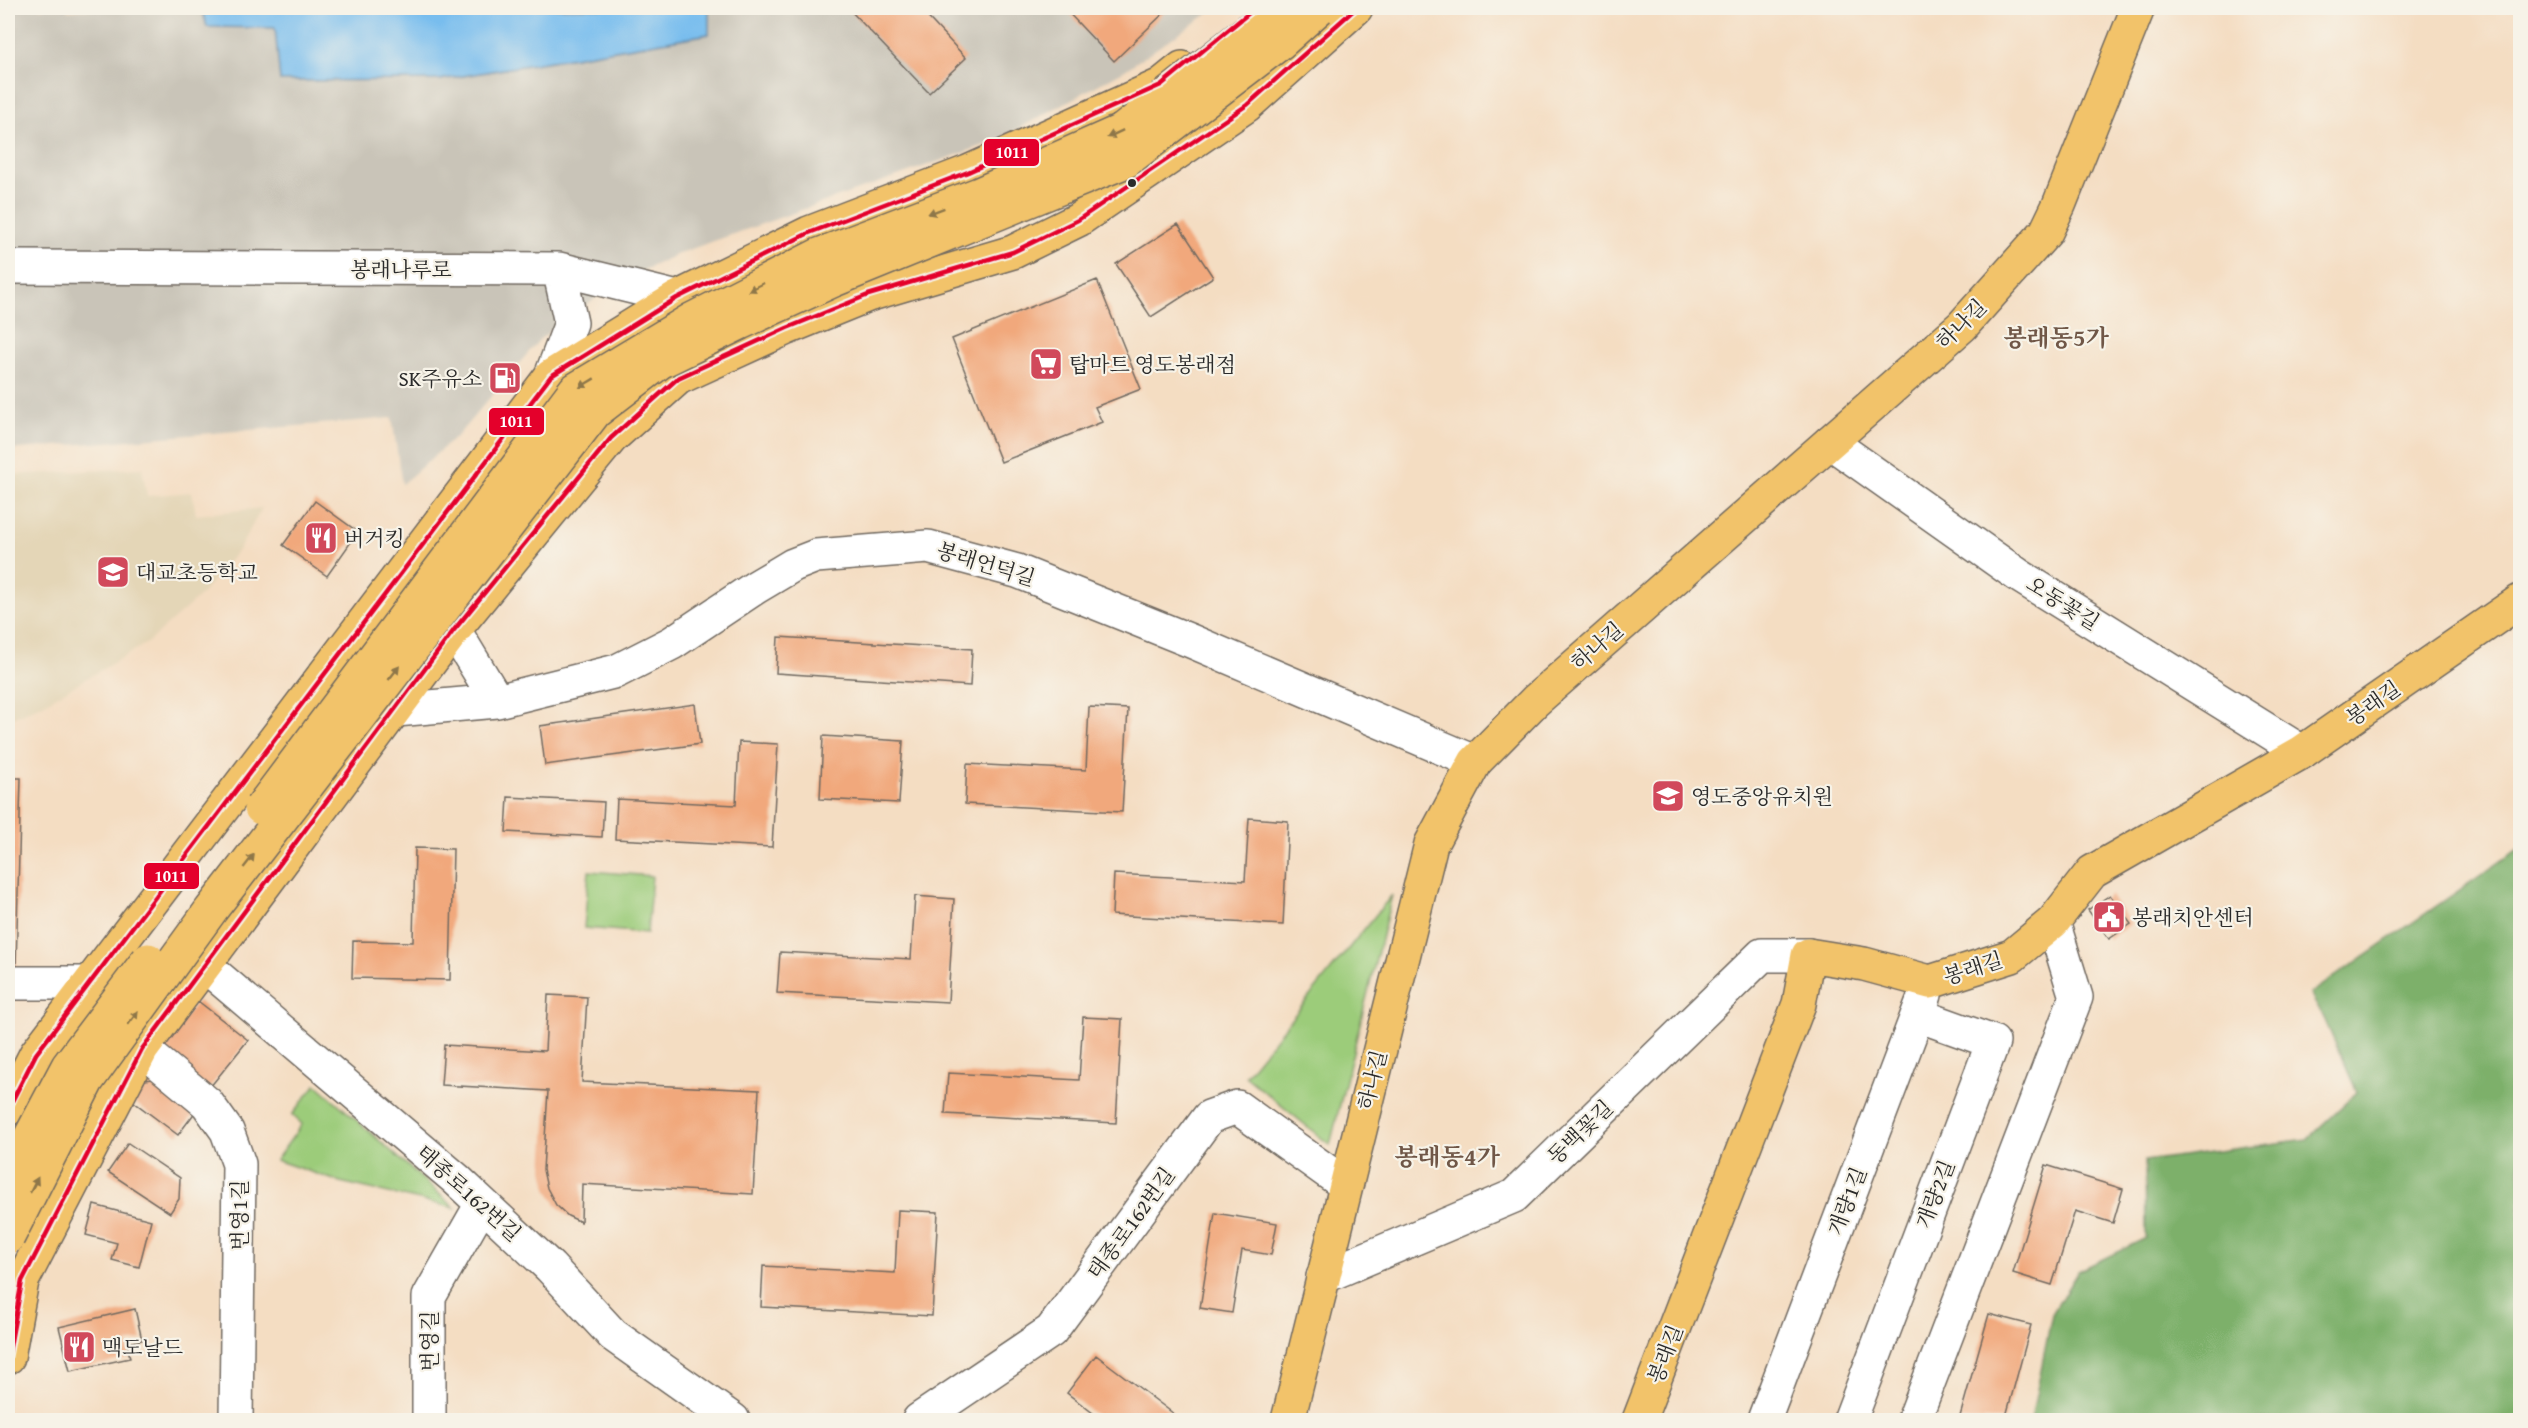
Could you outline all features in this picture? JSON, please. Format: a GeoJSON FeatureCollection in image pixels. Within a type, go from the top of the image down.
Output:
{"type":"FeatureCollection","features":[{"type":"Feature","properties":{"kind":"main road"},"geometry":{"type":"LineString","coordinates":[[8,1109],[36,1054],[551,376],[677,298],[809,233],[968,172],[1161,85],[1255,8]]}},
{"type":"Feature","properties":{"kind":"main road"},"geometry":{"type":"LineString","coordinates":[[8,1179],[68,1066],[575,390],[693,319],[819,255],[979,194],[1123,130],[1277,8]]}},
{"type":"Feature","properties":{"kind":"main road"},"geometry":{"type":"LineString","coordinates":[[8,1237],[87,1082],[211,910],[595,412],[660,362],[740,323],[834,280],[1126,161],[1280,43],[1319,8]]}},
{"type":"Feature","properties":{"kind":"main road"},"geometry":{"type":"LineString","coordinates":[[8,1357],[12,1312],[22,1281],[142,1049],[454,630],[611,438],[678,378],[787,328],[868,295],[1013,252],[1078,220],[1247,105],[1356,8]]}},
{"type":"Feature","properties":{"kind":"main road","name":"하나길"},"geometry":{"type":"LineString","coordinates":[[1288,1420],[1431,844],[1475,762],[1535,701],[1962,326],[2046,232],[2138,8]]}},
{"type":"Feature","properties":{"kind":"main road","name":"봉래길"},"geometry":{"type":"LineString","coordinates":[[1639,1420],[1799,1004],[1808,955],[1864,964],[1930,982],[2012,956],[2053,922],[2092,872],[2302,752],[2520,601]]}},
{"type":"Feature","properties":{"kind":"street","name":"봉래나루로"},"geometry":{"type":"LineString","coordinates":[[8,267],[559,269],[787,328]]}},
{"type":"Feature","properties":{"kind":"street"},"geometry":{"type":"LineString","coordinates":[[551,376],[571,323],[559,269]]}},
{"type":"Feature","properties":{"kind":"street","name":"오동꽃길"},"geometry":{"type":"LineString","coordinates":[[1830,442],[2018,575],[2302,752]]}},
{"type":"Feature","properties":{"kind":"street","name":"봉래언덕길"},"geometry":{"type":"LineString","coordinates":[[310,695],[396,710],[497,701],[617,671],[672,643],[793,565],[816,556],[928,547],[1017,571],[1191,641],[1475,762]]}},
{"type":"Feature","properties":{"kind":"street"},"geometry":{"type":"LineString","coordinates":[[454,630],[497,701]]}},
{"type":"Feature","properties":{"kind":"street"},"geometry":{"type":"LineString","coordinates":[[1914,1420],[2076,997],[2053,922]]}},
{"type":"Feature","properties":{"kind":"street","name":"동백꽃길"},"geometry":{"type":"LineString","coordinates":[[1323,1277],[1514,1196],[1762,956],[1808,955]]}},
{"type":"Feature","properties":{"kind":"street","name":"태종로162번길"},"geometry":{"type":"LineString","coordinates":[[204,966],[456,1179],[550,1268],[614,1335],[733,1420]]}},
{"type":"Feature","properties":{"kind":"street","name":"개량1길"},"geometry":{"type":"LineString","coordinates":[[1764,1420],[1930,982]]}},
{"type":"Feature","properties":{"kind":"street"},"geometry":{"type":"LineString","coordinates":[[8,983],[91,983]]}},
{"type":"Feature","properties":{"kind":"street","name":"개량2길"},"geometry":{"type":"LineString","coordinates":[[1850,1420],[1993,1042],[1918,1015]]}},
{"type":"Feature","properties":{"kind":"street","name":"번영1길"},"geometry":{"type":"LineString","coordinates":[[142,1049],[207,1103],[227,1131],[239,1164],[236,1420]]}},
{"type":"Feature","properties":{"kind":"street","name":"태종로162번길"},"geometry":{"type":"LineString","coordinates":[[919,1420],[1052,1331],[1209,1117],[1237,1107],[1346,1185]]}},
{"type":"Feature","properties":{"kind":"street","name":"번영길"},"geometry":{"type":"LineString","coordinates":[[429,1420],[429,1297],[482,1204]]}},
{"type":"Feature","properties":{"kind":"shaded area"},"geometry":{"type":"Polygon","coordinates":[[[8,8],[67,8],[68,11],[107,8],[202,8],[207,27],[275,28],[281,81],[440,80],[709,34],[709,8],[1216,8],[1125,70],[996,141],[680,253],[616,283],[540,339],[458,435],[402,484],[392,418],[8,450],[8,8]]]}},
{"type":"Feature","properties":{"kind":"shaded area","name":"대교초등학교"},"geometry":{"type":"Polygon","coordinates":[[[142,468],[147,496],[192,492],[196,515],[262,508],[239,549],[200,596],[147,643],[43,704],[8,720],[8,475],[142,468]]]}},
{"type":"Feature","properties":{"kind":"green space"},"geometry":{"type":"Polygon","coordinates":[[[2520,848],[2520,1420],[2031,1420],[2052,1314],[2078,1271],[2146,1238],[2145,1161],[2307,1139],[2357,1092],[2324,1018],[2310,994],[2520,848]]]}},
{"type":"Feature","properties":{"kind":"green space"},"geometry":{"type":"Polygon","coordinates":[[[589,871],[652,876],[647,933],[584,928],[589,871]]]}},
{"type":"Feature","properties":{"kind":"green space"},"geometry":{"type":"Polygon","coordinates":[[[1392,895],[1330,1145],[1245,1076],[1392,895]]]}},
{"type":"Feature","properties":{"kind":"green space"},"geometry":{"type":"Polygon","coordinates":[[[316,1084],[455,1208],[340,1182],[276,1160],[302,1124],[292,1115],[316,1084]]]}},
{"type":"Feature","properties":{"kind":"water"},"geometry":{"type":"Polygon","coordinates":[[[202,8],[709,8],[709,34],[440,80],[280,81],[275,28],[207,27],[202,8]]]}},
{"type":"Feature","properties":{"kind":"building"},"geometry":{"type":"Polygon","coordinates":[[[848,8],[919,8],[966,58],[929,93],[848,8]]]}},
{"type":"Feature","properties":{"kind":"building"},"geometry":{"type":"Polygon","coordinates":[[[1064,8],[1169,8],[1114,61],[1064,8]]]}},
{"type":"Feature","properties":{"kind":"building"},"geometry":{"type":"Polygon","coordinates":[[[1178,224],[1213,277],[1151,317],[1116,264],[1178,224]]]}},
{"type":"Feature","properties":{"kind":"building","name":"탑마트 영도봉래점"},"geometry":{"type":"Polygon","coordinates":[[[1097,280],[1141,389],[1095,407],[1102,422],[1001,462],[952,339],[1097,280]]]}},
{"type":"Feature","properties":{"kind":"building","name":"버거킹"},"geometry":{"type":"Polygon","coordinates":[[[315,501],[358,532],[327,576],[283,545],[315,501]]]}},
{"type":"Feature","properties":{"kind":"building"},"geometry":{"type":"Polygon","coordinates":[[[778,637],[972,649],[970,686],[776,673],[778,637]]]}},
{"type":"Feature","properties":{"kind":"building"},"geometry":{"type":"Polygon","coordinates":[[[695,704],[700,744],[545,765],[540,726],[695,704]]]}},
{"type":"Feature","properties":{"kind":"building"},"geometry":{"type":"Polygon","coordinates":[[[1089,707],[1128,709],[1122,812],[965,804],[967,764],[1086,770],[1089,707]]]}},
{"type":"Feature","properties":{"kind":"building"},"geometry":{"type":"Polygon","coordinates":[[[823,736],[903,741],[899,803],[820,799],[823,736]]]}},
{"type":"Feature","properties":{"kind":"building"},"geometry":{"type":"Polygon","coordinates":[[[739,742],[778,744],[772,847],[615,839],[617,799],[736,805],[739,742]]]}},
{"type":"Feature","properties":{"kind":"building"},"geometry":{"type":"Polygon","coordinates":[[[8,778],[21,778],[16,967],[8,967],[8,778]]]}},
{"type":"Feature","properties":{"kind":"building"},"geometry":{"type":"Polygon","coordinates":[[[508,797],[604,802],[602,837],[506,832],[508,797]]]}},
{"type":"Feature","properties":{"kind":"building"},"geometry":{"type":"Polygon","coordinates":[[[1249,818],[1288,821],[1283,925],[1112,915],[1114,874],[1245,881],[1249,818]]]}},
{"type":"Feature","properties":{"kind":"building"},"geometry":{"type":"Polygon","coordinates":[[[415,848],[453,849],[450,980],[352,978],[353,941],[413,942],[415,848]]]}},
{"type":"Feature","properties":{"kind":"building","name":"봉래치안센터"},"geometry":{"type":"Polygon","coordinates":[[[2110,895],[2131,924],[2109,939],[2088,910],[2110,895]]]}},
{"type":"Feature","properties":{"kind":"building"},"geometry":{"type":"Polygon","coordinates":[[[915,896],[954,899],[948,1002],[777,993],[780,952],[911,959],[915,896]]]}},
{"type":"Feature","properties":{"kind":"building"},"geometry":{"type":"Polygon","coordinates":[[[548,995],[587,997],[582,1082],[759,1090],[753,1194],[582,1184],[581,1222],[568,1216],[556,1205],[547,1188],[543,1170],[548,1091],[441,1085],[444,1045],[545,1051],[548,995]]]}},
{"type":"Feature","properties":{"kind":"building"},"geometry":{"type":"Polygon","coordinates":[[[198,1001],[248,1040],[206,1092],[157,1053],[198,1001]]]}},
{"type":"Feature","properties":{"kind":"building"},"geometry":{"type":"Polygon","coordinates":[[[1083,1017],[1122,1019],[1116,1123],[945,1114],[948,1073],[1079,1080],[1083,1017]]]}},
{"type":"Feature","properties":{"kind":"building"},"geometry":{"type":"Polygon","coordinates":[[[160,1078],[199,1107],[178,1135],[126,1096],[138,1081],[160,1078]]]}},
{"type":"Feature","properties":{"kind":"building"},"geometry":{"type":"Polygon","coordinates":[[[128,1143],[180,1178],[179,1199],[170,1213],[108,1172],[128,1143]]]}},
{"type":"Feature","properties":{"kind":"building"},"geometry":{"type":"Polygon","coordinates":[[[2046,1165],[2123,1189],[2113,1223],[2075,1211],[2052,1285],[2013,1273],[2046,1165]]]}},
{"type":"Feature","properties":{"kind":"building"},"geometry":{"type":"Polygon","coordinates":[[[94,1205],[151,1220],[139,1267],[112,1260],[117,1243],[86,1235],[94,1205]]]}},
{"type":"Feature","properties":{"kind":"building"},"geometry":{"type":"Polygon","coordinates":[[[898,1210],[938,1212],[932,1316],[761,1307],[763,1266],[895,1273],[898,1210]]]}},
{"type":"Feature","properties":{"kind":"building"},"geometry":{"type":"Polygon","coordinates":[[[1215,1213],[1277,1223],[1271,1255],[1242,1250],[1232,1313],[1200,1308],[1215,1213]]]}},
{"type":"Feature","properties":{"kind":"building"},"geometry":{"type":"Polygon","coordinates":[[[135,1309],[142,1340],[127,1343],[130,1358],[70,1371],[59,1327],[135,1309]]]}},
{"type":"Feature","properties":{"kind":"building"},"geometry":{"type":"Polygon","coordinates":[[[1989,1314],[2031,1325],[2005,1420],[1959,1420],[1989,1314]]]}},
{"type":"Feature","properties":{"kind":"building"},"geometry":{"type":"Polygon","coordinates":[[[1096,1355],[1178,1417],[1175,1420],[1102,1420],[1067,1393],[1096,1355]]]}},
{"type":"Feature","properties":{"kind":"transit line","name":"1011"},"geometry":{"type":"LineString","coordinates":[[8,1109],[36,1054],[551,376],[677,298],[809,233],[968,172],[1161,85],[1255,8]]}},
{"type":"Feature","properties":{"kind":"transit line","name":"1011"},"geometry":{"type":"LineString","coordinates":[[8,1357],[22,1281],[142,1049],[454,630],[611,438],[678,378],[787,328],[868,295],[1013,252],[1078,220],[1247,105],[1356,8]]}},
{"type":"Feature","properties":{"kind":"place","name":"탑마트 영도봉래점"},"geometry":{"type":"Point","coordinates":[1046,364]}},
{"type":"Feature","properties":{"kind":"place","name":"SK주유소"},"geometry":{"type":"Point","coordinates":[505,378]}},
{"type":"Feature","properties":{"kind":"place","name":"버거킹"},"geometry":{"type":"Point","coordinates":[321,538]}},
{"type":"Feature","properties":{"kind":"place","name":"대교초등학교"},"geometry":{"type":"Point","coordinates":[113,572]}},
{"type":"Feature","properties":{"kind":"place","name":"영도중앙유치원"},"geometry":{"type":"Point","coordinates":[1668,796]}},
{"type":"Feature","properties":{"kind":"place","name":"봉래치안센터"},"geometry":{"type":"Point","coordinates":[2109,917]}},
{"type":"Feature","properties":{"kind":"place","name":"맥도날드"},"geometry":{"type":"Point","coordinates":[79,1347]}},
{"type":"Feature","properties":{"kind":"district","name":"봉래동5가"},"geometry":{"type":"Point","coordinates":[2056,337]}},
{"type":"Feature","properties":{"kind":"district","name":"봉래동4가"},"geometry":{"type":"Point","coordinates":[1447,1156]}}]}
